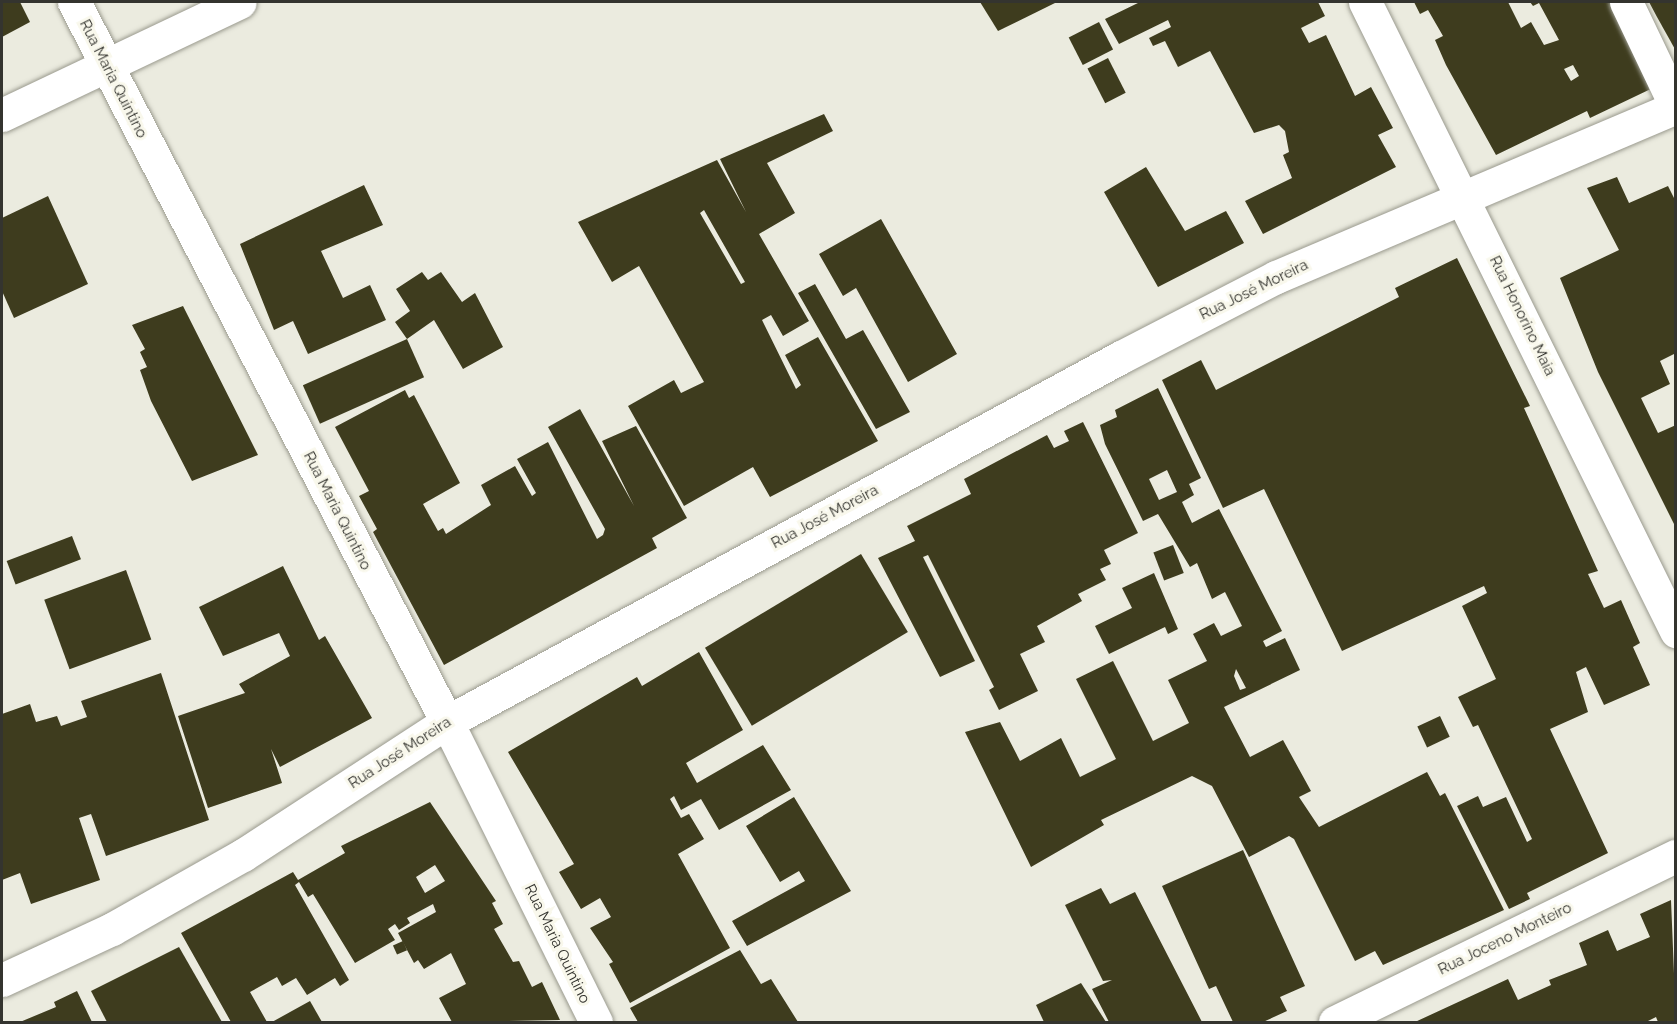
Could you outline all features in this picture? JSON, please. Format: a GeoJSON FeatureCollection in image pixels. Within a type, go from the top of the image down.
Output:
{"type":"FeatureCollection","features":[{"type":"Feature","properties":{"kind":"street","name":"Rua Maria Quintino"},"geometry":{"type":"LineString","coordinates":[[74,2],[447,722],[596,1023]]}},
{"type":"Feature","properties":{"kind":"street"},"geometry":{"type":"LineString","coordinates":[[2,115],[240,2]]}},
{"type":"Feature","properties":{"kind":"street","name":"Rua Honorino Maia"},"geometry":{"type":"LineString","coordinates":[[1365,2],[1671,610]]}},
{"type":"Feature","properties":{"kind":"street"},"geometry":{"type":"LineString","coordinates":[[1626,2],[1676,107]]}},
{"type":"Feature","properties":{"kind":"street","name":"Rua José Moreira"},"geometry":{"type":"LineString","coordinates":[[2,980],[112,929],[243,855],[447,722],[1121,357],[1276,278],[1463,195],[1676,107]]}},
{"type":"Feature","properties":{"kind":"street","name":"Rua Joceno Monteiro"},"geometry":{"type":"LineString","coordinates":[[1335,1023],[1676,856]]}},
{"type":"Feature","properties":{"kind":"building"},"geometry":{"type":"Polygon","coordinates":[[[2,2],[20,2],[30,22],[2,37],[2,2]]]}},
{"type":"Feature","properties":{"kind":"building"},"geometry":{"type":"Polygon","coordinates":[[[980,2],[1057,2],[998,31],[980,2]]]}},
{"type":"Feature","properties":{"kind":"building"},"geometry":{"type":"Polygon","coordinates":[[[1140,2],[1318,2],[1325,16],[1301,28],[1309,43],[1326,35],[1355,96],[1371,87],[1393,128],[1378,135],[1396,167],[1263,234],[1245,201],[1292,178],[1283,155],[1289,152],[1285,131],[1279,125],[1254,133],[1210,51],[1178,67],[1165,41],[1153,46],[1149,38],[1171,27],[1168,20],[1119,44],[1105,19],[1140,2]]]}},
{"type":"Feature","properties":{"kind":"building"},"geometry":{"type":"Polygon","coordinates":[[[1414,2],[1508,2],[1521,28],[1531,22],[1544,45],[1559,40],[1539,3],[1533,6],[1530,2],[1618,2],[1657,86],[1590,118],[1587,111],[1496,155],[1446,65],[1435,40],[1443,36],[1428,10],[1420,14],[1414,2]],[[1573,65],[1564,69],[1571,81],[1579,76],[1573,65]]]}},
{"type":"Feature","properties":{"kind":"building"},"geometry":{"type":"Polygon","coordinates":[[[1649,2],[1676,2],[1676,51],[1657,17],[1649,2]]]}},
{"type":"Feature","properties":{"kind":"building"},"geometry":{"type":"Polygon","coordinates":[[[1099,22],[1113,50],[1083,65],[1069,37],[1099,22]]]}},
{"type":"Feature","properties":{"kind":"building"},"geometry":{"type":"Polygon","coordinates":[[[1108,58],[1126,93],[1105,103],[1088,68],[1108,58]]]}},
{"type":"Feature","properties":{"kind":"building"},"geometry":{"type":"Polygon","coordinates":[[[824,114],[833,131],[767,163],[795,213],[759,234],[809,321],[783,336],[771,315],[762,320],[796,389],[801,385],[785,355],[818,337],[878,441],[770,497],[753,467],[684,506],[628,406],[674,380],[681,393],[704,382],[639,266],[612,282],[578,222],[717,160],[746,212],[720,159],[824,114]],[[704,210],[700,213],[741,284],[745,282],[704,210]]]}},
{"type":"Feature","properties":{"kind":"building"},"geometry":{"type":"Polygon","coordinates":[[[1146,167],[1185,231],[1226,211],[1244,243],[1158,287],[1104,192],[1146,167]]]}},
{"type":"Feature","properties":{"kind":"building"},"geometry":{"type":"Polygon","coordinates":[[[1617,177],[1629,203],[1668,186],[1676,202],[1676,353],[1660,361],[1670,384],[1641,398],[1658,433],[1676,425],[1676,528],[1598,372],[1560,278],[1619,250],[1587,188],[1617,177]]]}},
{"type":"Feature","properties":{"kind":"building"},"geometry":{"type":"Polygon","coordinates":[[[364,185],[383,225],[321,251],[343,298],[370,285],[386,320],[308,354],[293,321],[274,330],[240,244],[364,185]]]}},
{"type":"Feature","properties":{"kind":"building"},"geometry":{"type":"Polygon","coordinates":[[[48,196],[88,284],[14,318],[2,291],[2,218],[48,196]]]}},
{"type":"Feature","properties":{"kind":"building"},"geometry":{"type":"Polygon","coordinates":[[[881,219],[957,354],[908,382],[856,288],[843,296],[819,254],[881,219]]]}},
{"type":"Feature","properties":{"kind":"building"},"geometry":{"type":"Polygon","coordinates":[[[1457,258],[1530,406],[1524,408],[1598,571],[1588,574],[1604,608],[1621,600],[1640,643],[1633,647],[1650,685],[1604,705],[1586,667],[1576,672],[1588,712],[1550,729],[1608,853],[1527,893],[1530,899],[1509,909],[1457,806],[1478,796],[1483,807],[1506,797],[1527,842],[1532,839],[1478,725],[1473,727],[1458,697],[1496,679],[1462,606],[1487,593],[1484,586],[1342,651],[1264,489],[1223,508],[1162,380],[1201,360],[1216,390],[1399,297],[1395,288],[1457,258]]]}},
{"type":"Feature","properties":{"kind":"building"},"geometry":{"type":"Polygon","coordinates":[[[422,272],[428,280],[441,272],[462,302],[475,293],[503,347],[463,369],[434,320],[407,339],[395,322],[410,311],[396,289],[422,272]]]}},
{"type":"Feature","properties":{"kind":"building"},"geometry":{"type":"Polygon","coordinates":[[[815,284],[846,339],[863,330],[910,412],[876,429],[798,293],[815,284]]]}},
{"type":"Feature","properties":{"kind":"building"},"geometry":{"type":"Polygon","coordinates":[[[183,306],[258,455],[192,481],[151,401],[140,370],[147,367],[140,352],[145,349],[132,325],[183,306]]]}},
{"type":"Feature","properties":{"kind":"building"},"geometry":{"type":"Polygon","coordinates":[[[407,339],[424,377],[320,424],[303,385],[407,339]]]}},
{"type":"Feature","properties":{"kind":"building"},"geometry":{"type":"Polygon","coordinates":[[[1158,388],[1201,478],[1189,484],[1194,495],[1182,502],[1192,523],[1219,509],[1282,631],[1263,641],[1266,647],[1285,638],[1300,670],[1224,707],[1250,757],[1283,740],[1311,791],[1299,797],[1319,827],[1427,772],[1440,796],[1445,793],[1504,910],[1383,965],[1375,951],[1355,961],[1294,839],[1289,836],[1249,857],[1212,786],[1192,776],[1101,820],[1104,825],[1031,867],[965,732],[1000,722],[1020,761],[1061,738],[1080,777],[1116,759],[1076,679],[1113,661],[1153,741],[1189,723],[1168,680],[1207,661],[1193,634],[1214,623],[1221,636],[1242,626],[1225,592],[1212,599],[1197,563],[1190,567],[1158,514],[1143,521],[1105,444],[1100,425],[1117,417],[1115,410],[1158,388]],[[1167,470],[1149,479],[1159,500],[1177,492],[1167,470]],[[1236,669],[1234,676],[1240,690],[1246,688],[1236,669]]]}},
{"type":"Feature","properties":{"kind":"building"},"geometry":{"type":"Polygon","coordinates":[[[405,390],[409,398],[414,395],[460,483],[423,504],[438,531],[443,528],[446,534],[491,505],[481,485],[515,466],[532,496],[536,493],[517,459],[548,442],[597,539],[603,535],[605,529],[548,427],[580,409],[634,506],[602,441],[636,426],[687,518],[652,538],[657,548],[444,665],[373,532],[377,529],[359,496],[369,491],[335,427],[405,390]]]}},
{"type":"Feature","properties":{"kind":"building"},"geometry":{"type":"Polygon","coordinates":[[[1083,422],[1138,533],[1104,550],[1111,564],[1100,569],[1106,580],[1078,594],[1082,601],[1037,626],[1045,642],[1020,654],[1038,691],[999,710],[989,690],[994,687],[928,555],[923,557],[975,661],[940,677],[878,558],[915,541],[907,526],[971,494],[964,479],[1047,435],[1054,448],[1069,441],[1064,431],[1083,422]]]}},
{"type":"Feature","properties":{"kind":"building"},"geometry":{"type":"Polygon","coordinates":[[[72,536],[81,559],[16,584],[7,561],[72,536]]]}},
{"type":"Feature","properties":{"kind":"building"},"geometry":{"type":"Polygon","coordinates":[[[1173,545],[1184,573],[1164,581],[1153,553],[1173,545]]]}},
{"type":"Feature","properties":{"kind":"building"},"geometry":{"type":"Polygon","coordinates":[[[861,554],[908,632],[752,726],[705,648],[861,554]]]}},
{"type":"Feature","properties":{"kind":"building"},"geometry":{"type":"Polygon","coordinates":[[[283,566],[319,640],[325,636],[372,718],[280,767],[271,749],[282,783],[208,808],[178,716],[245,693],[239,684],[290,656],[279,633],[223,656],[199,607],[283,566]]]}},
{"type":"Feature","properties":{"kind":"building"},"geometry":{"type":"Polygon","coordinates":[[[126,570],[151,640],[70,669],[44,600],[126,570]]]}},
{"type":"Feature","properties":{"kind":"building"},"geometry":{"type":"Polygon","coordinates":[[[1154,573],[1178,629],[1168,634],[1165,627],[1109,654],[1095,626],[1132,608],[1122,588],[1154,573]]]}},
{"type":"Feature","properties":{"kind":"building"},"geometry":{"type":"Polygon","coordinates":[[[699,652],[743,730],[686,763],[697,783],[763,745],[791,790],[719,830],[701,799],[681,810],[674,796],[670,799],[681,818],[689,814],[704,839],[678,854],[730,948],[630,1003],[609,964],[613,962],[590,928],[611,917],[600,898],[581,909],[559,872],[574,864],[508,752],[637,677],[642,686],[699,652]]]}},
{"type":"Feature","properties":{"kind":"building"},"geometry":{"type":"Polygon","coordinates":[[[161,673],[209,820],[106,856],[91,814],[79,818],[100,880],[31,904],[20,873],[2,880],[2,714],[30,704],[36,722],[57,716],[61,726],[87,717],[81,701],[161,673]]]}},
{"type":"Feature","properties":{"kind":"building"},"geometry":{"type":"Polygon","coordinates":[[[1440,716],[1450,737],[1427,747],[1417,727],[1440,716]]]}},
{"type":"Feature","properties":{"kind":"building"},"geometry":{"type":"Polygon","coordinates":[[[794,797],[851,891],[747,946],[732,921],[805,881],[799,871],[780,882],[746,826],[794,797]]]}},
{"type":"Feature","properties":{"kind":"building"},"geometry":{"type":"Polygon","coordinates":[[[430,802],[496,901],[492,903],[503,924],[494,929],[513,962],[519,961],[532,987],[542,982],[560,1020],[452,1022],[439,998],[466,984],[451,953],[424,969],[418,960],[414,963],[398,933],[436,912],[433,904],[407,918],[410,923],[399,930],[395,924],[388,929],[395,940],[355,963],[313,894],[308,897],[299,882],[295,885],[349,980],[340,986],[335,978],[307,995],[296,978],[282,986],[277,977],[250,992],[267,1022],[231,1022],[181,933],[293,872],[298,880],[345,853],[341,846],[430,802]],[[435,865],[416,877],[425,893],[445,881],[435,865]]]}},
{"type":"Feature","properties":{"kind":"building"},"geometry":{"type":"Polygon","coordinates":[[[1243,850],[1305,986],[1280,997],[1287,1011],[1263,1022],[1233,1022],[1216,986],[1209,989],[1162,886],[1243,850]]]}},
{"type":"Feature","properties":{"kind":"building"},"geometry":{"type":"Polygon","coordinates":[[[1101,888],[1110,904],[1135,892],[1202,1022],[1109,1022],[1092,989],[1112,980],[1103,981],[1065,905],[1101,888]]]}},
{"type":"Feature","properties":{"kind":"building"},"geometry":{"type":"Polygon","coordinates":[[[1671,900],[1676,1022],[1658,1022],[1656,1017],[1646,1022],[1415,1022],[1508,979],[1518,1000],[1551,985],[1549,980],[1587,965],[1579,943],[1608,930],[1617,951],[1650,937],[1640,914],[1671,900]]]}},
{"type":"Feature","properties":{"kind":"building"},"geometry":{"type":"Polygon","coordinates":[[[403,941],[407,950],[397,955],[393,945],[403,941]]]}},
{"type":"Feature","properties":{"kind":"building"},"geometry":{"type":"Polygon","coordinates":[[[179,947],[222,1022],[107,1022],[91,991],[179,947]]]}},
{"type":"Feature","properties":{"kind":"building"},"geometry":{"type":"Polygon","coordinates":[[[740,950],[761,984],[771,979],[798,1022],[638,1022],[630,1008],[740,950]]]}},
{"type":"Feature","properties":{"kind":"building"},"geometry":{"type":"Polygon","coordinates":[[[1081,983],[1106,1022],[1044,1022],[1036,1005],[1081,983]]]}},
{"type":"Feature","properties":{"kind":"building"},"geometry":{"type":"Polygon","coordinates":[[[77,991],[92,1022],[20,1022],[56,1007],[54,1002],[77,991]]]}},
{"type":"Feature","properties":{"kind":"building"},"geometry":{"type":"Polygon","coordinates":[[[310,1001],[322,1022],[272,1022],[310,1001]]]}}]}
